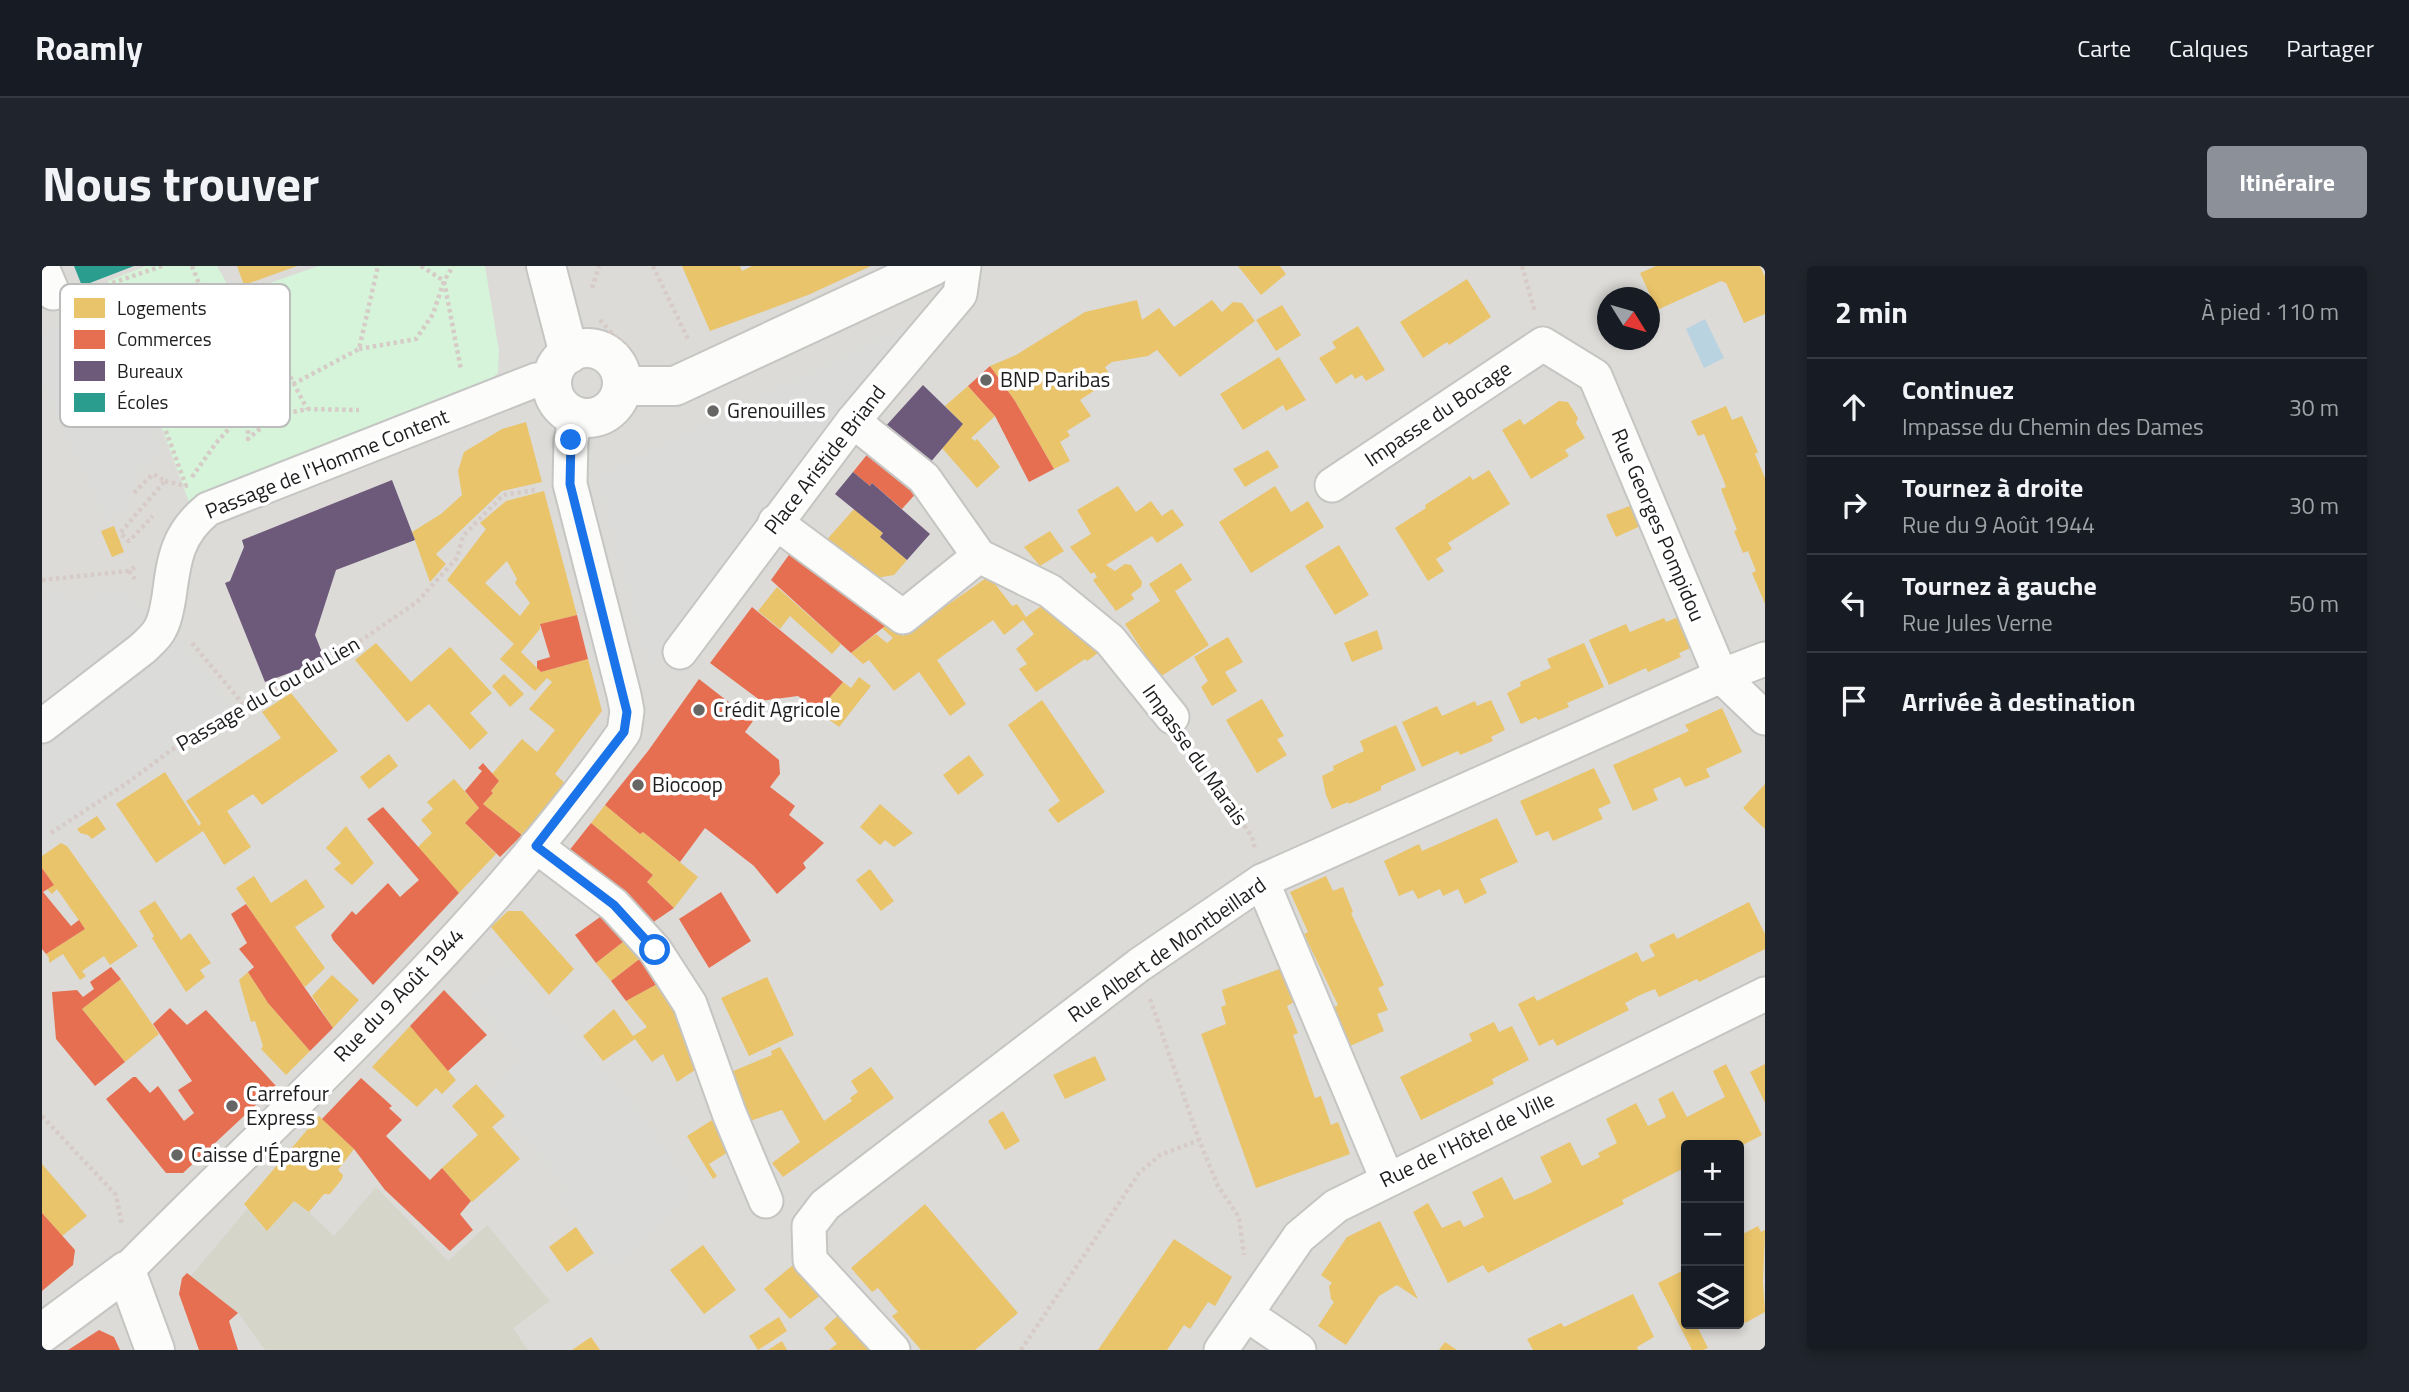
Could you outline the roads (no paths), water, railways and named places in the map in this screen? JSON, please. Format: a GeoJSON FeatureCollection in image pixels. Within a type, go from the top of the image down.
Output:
{"type":"FeatureCollection","features":[{"type":"Feature","properties":{"kind":"street"},"geometry":{"type":"LineString","coordinates":[[546,266],[561,367],[553,388],[559,404],[576,416],[594,417],[606,412],[616,403],[621,386],[620,371],[606,354],[588,348],[561,367]]}},
{"type":"Feature","properties":{"kind":"street"},"geometry":{"type":"LineString","coordinates":[[621,386],[675,386],[933,266]]}},
{"type":"Feature","properties":{"kind":"street","name":"Place Aristide Briand"},"geometry":{"type":"LineString","coordinates":[[680,652],[853,421],[960,294],[964,266]]}},
{"type":"Feature","properties":{"kind":"street","name":"Impasse du Bocage"},"geometry":{"type":"LineString","coordinates":[[1332,485],[1543,344]]}},
{"type":"Feature","properties":{"kind":"street","name":"Rue Georges Pompidou"},"geometry":{"type":"LineString","coordinates":[[1543,344],[1595,376],[1721,676],[1765,718]]}},
{"type":"Feature","properties":{"kind":"street","name":"Passage de l'Homme Content"},"geometry":{"type":"LineString","coordinates":[[42,726],[142,649],[161,629],[167,612],[177,550],[190,526],[208,509],[536,380],[561,367]]}},
{"type":"Feature","properties":{"kind":"street","name":"Rue du 9 Août 1944"},"geometry":{"type":"LineString","coordinates":[[126,1270],[430,967],[536,846],[624,732],[627,712],[624,695],[570,484],[571,440],[576,416]]}},
{"type":"Feature","properties":{"kind":"street","name":"Impasse du Marais"},"geometry":{"type":"LineString","coordinates":[[853,421],[924,478],[979,556],[1051,591],[1110,640],[1172,717]]}},
{"type":"Feature","properties":{"kind":"street"},"geometry":{"type":"LineString","coordinates":[[775,522],[902,617],[979,556]]}},
{"type":"Feature","properties":{"kind":"street","name":"Rue Albert de Montbeillard"},"geometry":{"type":"LineString","coordinates":[[893,1350],[810,1260],[809,1226],[825,1205],[1139,965],[1262,881],[1721,676],[1765,659]]}},
{"type":"Feature","properties":{"kind":"street"},"geometry":{"type":"LineString","coordinates":[[536,846],[614,905],[648,941],[690,1004],[729,1113],[766,1201]]}},
{"type":"Feature","properties":{"kind":"street"},"geometry":{"type":"LineString","coordinates":[[1262,881],[1387,1179]]}},
{"type":"Feature","properties":{"kind":"street","name":"Rue de l'Hôtel de Ville"},"geometry":{"type":"LineString","coordinates":[[1221,1350],[1299,1237],[1336,1206],[1765,994]]}},
{"type":"Feature","properties":{"kind":"street"},"geometry":{"type":"LineString","coordinates":[[42,1333],[126,1270],[155,1350]]}},
{"type":"Feature","properties":{"kind":"street"},"geometry":{"type":"LineString","coordinates":[[1246,1314],[1300,1350]]}},
{"type":"Feature","properties":{"kind":"water"},"geometry":{"type":"Polygon","coordinates":[[[1705,319],[1724,358],[1704,368],[1686,329],[1705,319]]]}},
{"type":"Feature","properties":{"kind":"place","name":"BNP Paribas"},"geometry":{"type":"Point","coordinates":[986,380]}},
{"type":"Feature","properties":{"kind":"place","name":"Grenouilles"},"geometry":{"type":"Point","coordinates":[713,411]}},
{"type":"Feature","properties":{"kind":"place","name":"Crédit Agricole"},"geometry":{"type":"Point","coordinates":[699,710]}},
{"type":"Feature","properties":{"kind":"place","name":"Biocoop"},"geometry":{"type":"Point","coordinates":[638,785]}},
{"type":"Feature","properties":{"kind":"place","name":"Carrefour Express"},"geometry":{"type":"Point","coordinates":[232,1106]}},
{"type":"Feature","properties":{"kind":"place","name":"Caisse d'Épargne"},"geometry":{"type":"Point","coordinates":[177,1155]}}]}
